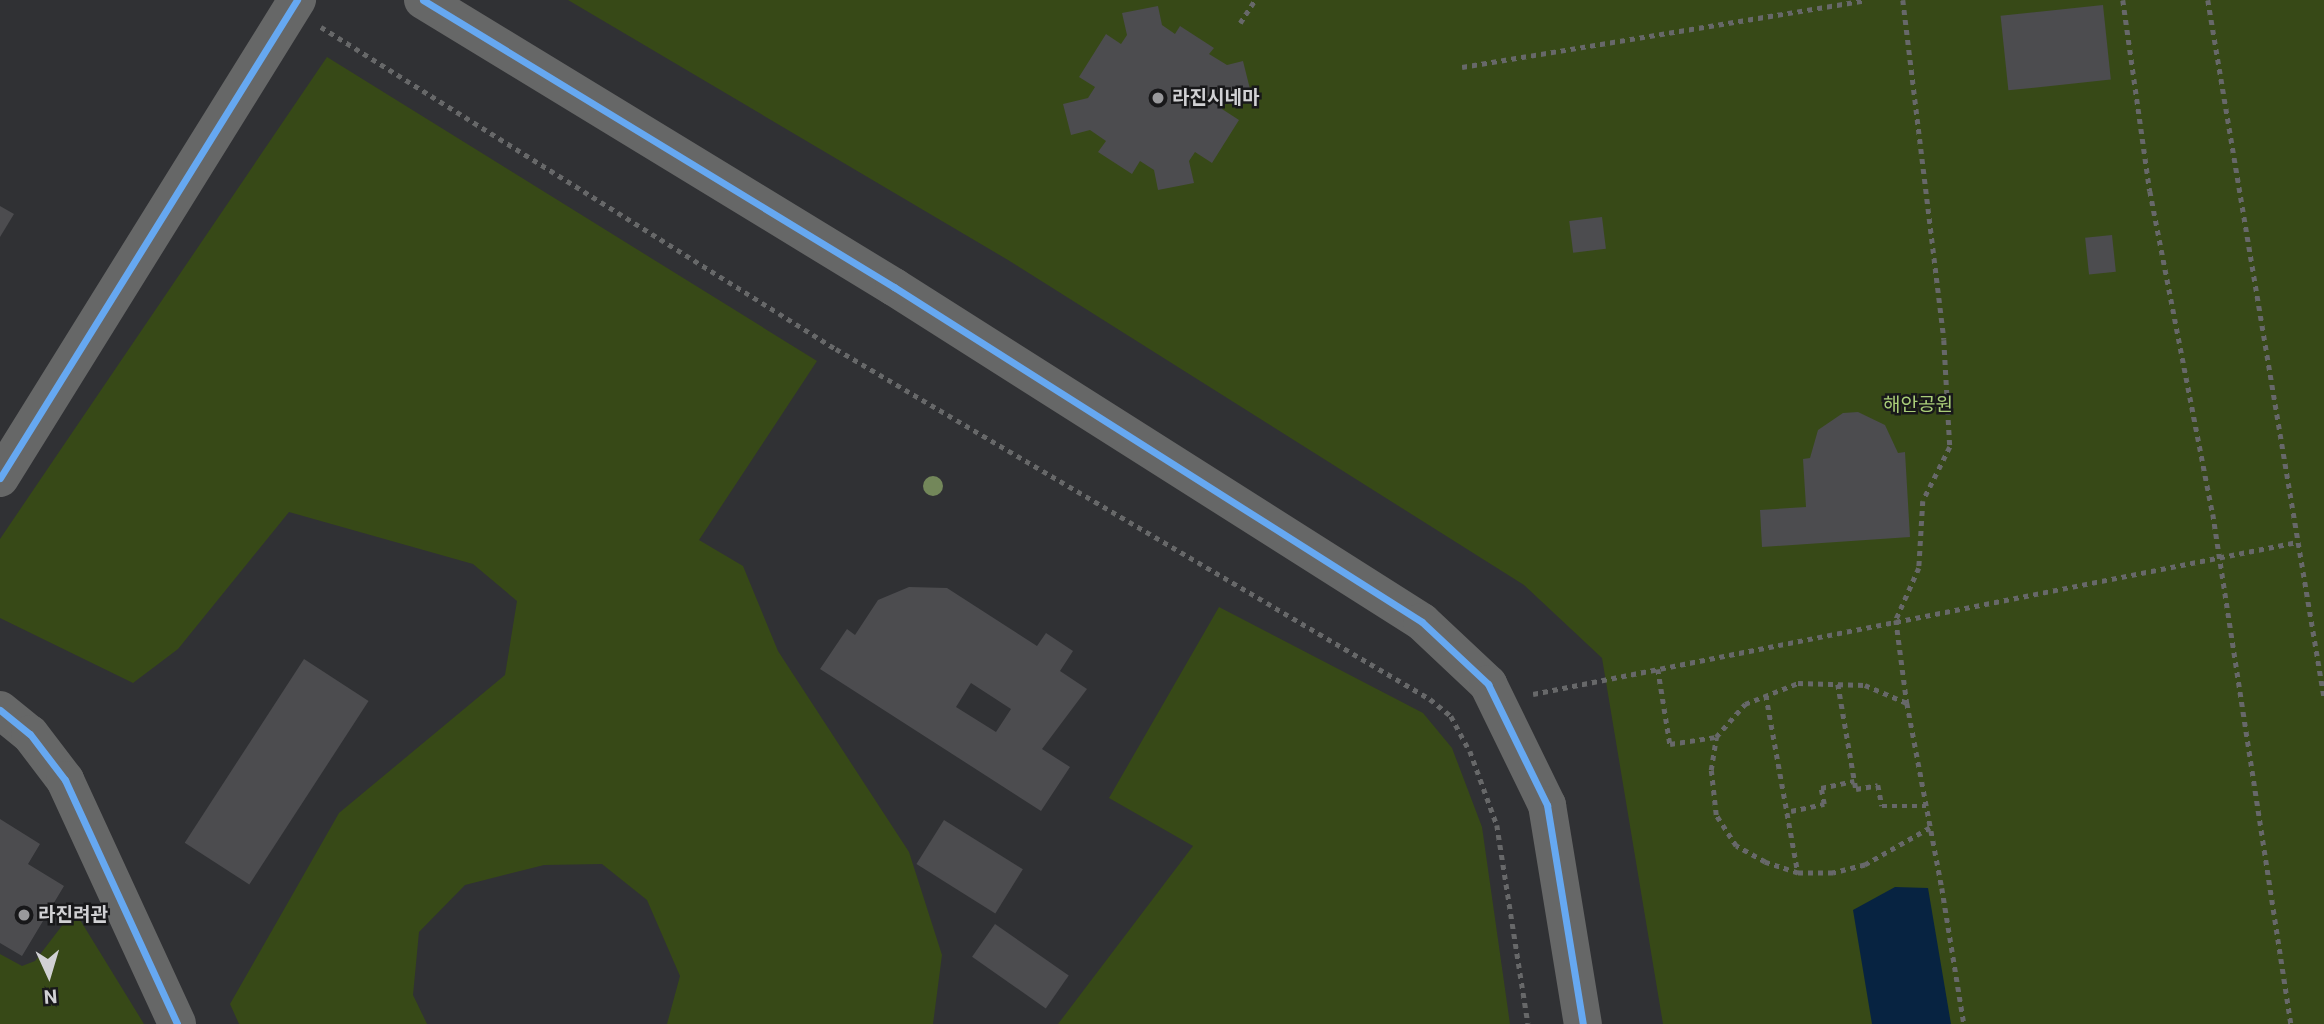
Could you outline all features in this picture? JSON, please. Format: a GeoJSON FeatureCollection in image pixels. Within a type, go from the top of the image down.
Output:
{"type":"FeatureCollection","features":[{"type":"Feature","properties":{"kind":"street"},"geometry":{"type":"LineString","coordinates":[[423,0],[894,286],[1422,622],[1488,684],[1501,704],[1547,805],[1583,1024]]}},
{"type":"Feature","properties":{"kind":"street"},"geometry":{"type":"LineString","coordinates":[[0,478],[294,4]]}},
{"type":"Feature","properties":{"kind":"street"},"geometry":{"type":"LineString","coordinates":[[0,709],[30,734],[65,780],[177,1024]]}},
{"type":"Feature","properties":{"kind":"path"},"geometry":{"type":"LineString","coordinates":[[1240,23],[1255,0]]}},
{"type":"Feature","properties":{"kind":"path"},"geometry":{"type":"LineString","coordinates":[[1462,67],[1865,0]]}},
{"type":"Feature","properties":{"kind":"path"},"geometry":{"type":"LineString","coordinates":[[1903,0],[1944,340],[1950,447],[1923,501],[1919,568],[1896,620],[1907,703],[1964,1024]]}},
{"type":"Feature","properties":{"kind":"path"},"geometry":{"type":"LineString","coordinates":[[2123,0],[2150,191],[2219,556],[2291,1024]]}},
{"type":"Feature","properties":{"kind":"path"},"geometry":{"type":"LineString","coordinates":[[2208,0],[2324,696]]}},
{"type":"Feature","properties":{"kind":"path"},"geometry":{"type":"LineString","coordinates":[[294,4],[836,349],[1430,699],[1451,716],[1470,751],[1497,825],[1528,1024]]}},
{"type":"Feature","properties":{"kind":"path"},"geometry":{"type":"LineString","coordinates":[[1501,704],[1896,620],[2297,542]]}},
{"type":"Feature","properties":{"kind":"path"},"geometry":{"type":"LineString","coordinates":[[1658,669],[1670,744],[1716,737]]}},
{"type":"Feature","properties":{"kind":"path"},"geometry":{"type":"LineString","coordinates":[[1907,703],[1866,685],[1798,683],[1745,704],[1716,737],[1711,769],[1716,815],[1737,846],[1798,873],[1865,865],[1930,828]]}},
{"type":"Feature","properties":{"kind":"path"},"geometry":{"type":"LineString","coordinates":[[1838,684],[1856,789],[1878,785],[1882,806],[1926,806]]}},
{"type":"Feature","properties":{"kind":"path"},"geometry":{"type":"LineString","coordinates":[[1766,695],[1793,820],[1798,873]]}},
{"type":"Feature","properties":{"kind":"path"},"geometry":{"type":"LineString","coordinates":[[1791,811],[1824,804],[1821,788],[1854,781]]}},
{"type":"Feature","properties":{"kind":"green space","name":"해안공원"},"geometry":{"type":"Polygon","coordinates":[[[568,0],[2324,0],[2324,1024],[1663,1024],[1602,658],[1524,585],[1008,260],[568,0]]]}},
{"type":"Feature","properties":{"kind":"green space"},"geometry":{"type":"Polygon","coordinates":[[[327,57],[817,361],[699,540],[743,566],[778,651],[909,852],[942,955],[933,1024],[667,1024],[680,976],[647,900],[602,864],[544,865],[465,885],[419,932],[413,995],[427,1024],[239,1024],[230,1004],[339,813],[505,675],[517,601],[473,564],[289,512],[178,649],[133,683],[0,618],[0,539],[327,57]]]}},
{"type":"Feature","properties":{"kind":"green space"},"geometry":{"type":"Polygon","coordinates":[[[1219,607],[1423,713],[1452,748],[1482,827],[1510,1024],[1058,1024],[1193,846],[1109,798],[1219,607]]]}},
{"type":"Feature","properties":{"kind":"green space"},"geometry":{"type":"Polygon","coordinates":[[[74,910],[144,1024],[0,1024],[0,954],[22,966],[35,961],[74,910]]]}},
{"type":"Feature","properties":{"kind":"water"},"geometry":{"type":"Polygon","coordinates":[[[1895,887],[1928,888],[1951,1024],[1872,1024],[1853,910],[1895,887]]]}},
{"type":"Feature","properties":{"kind":"building"},"geometry":{"type":"Polygon","coordinates":[[[2103,5],[2111,80],[2008,90],[2001,16],[2103,5]]]}},
{"type":"Feature","properties":{"kind":"building","name":"라진시네마"},"geometry":{"type":"Polygon","coordinates":[[[1158,6],[1162,25],[1175,34],[1180,26],[1214,48],[1209,54],[1227,65],[1243,61],[1251,93],[1228,98],[1222,109],[1239,120],[1212,163],[1195,152],[1189,161],[1194,183],[1158,190],[1154,170],[1140,161],[1132,174],[1098,152],[1106,141],[1090,130],[1071,135],[1063,104],[1088,98],[1095,87],[1079,77],[1106,34],[1121,44],[1127,35],[1122,13],[1158,6]]]}},
{"type":"Feature","properties":{"kind":"building"},"geometry":{"type":"Polygon","coordinates":[[[0,206],[14,214],[0,237],[0,206]]]}},
{"type":"Feature","properties":{"kind":"building"},"geometry":{"type":"Polygon","coordinates":[[[1602,217],[1606,249],[1573,253],[1569,221],[1602,217]]]}},
{"type":"Feature","properties":{"kind":"building"},"geometry":{"type":"Polygon","coordinates":[[[2112,235],[2116,272],[2089,275],[2085,238],[2112,235]]]}},
{"type":"Feature","properties":{"kind":"building"},"geometry":{"type":"Polygon","coordinates":[[[1858,412],[1885,425],[1898,453],[1905,452],[1910,537],[1762,547],[1760,510],[1806,507],[1803,459],[1810,458],[1818,430],[1843,413],[1858,412]]]}},
{"type":"Feature","properties":{"kind":"building"},"geometry":{"type":"Polygon","coordinates":[[[909,587],[947,588],[1037,646],[1046,633],[1073,651],[1060,671],[1087,689],[1042,749],[1070,767],[1041,811],[820,669],[847,629],[855,635],[878,600],[909,587]],[[971,683],[956,707],[996,732],[1011,709],[971,683]]]}},
{"type":"Feature","properties":{"kind":"building"},"geometry":{"type":"Polygon","coordinates":[[[304,659],[369,701],[249,885],[185,843],[304,659]]]}},
{"type":"Feature","properties":{"kind":"building","name":"라진려관"},"geometry":{"type":"Polygon","coordinates":[[[0,819],[40,844],[28,864],[64,886],[22,956],[0,943],[0,819]]]}},
{"type":"Feature","properties":{"kind":"building"},"geometry":{"type":"Polygon","coordinates":[[[944,820],[1023,869],[995,913],[916,864],[944,820]]]}},
{"type":"Feature","properties":{"kind":"building"},"geometry":{"type":"Polygon","coordinates":[[[995,924],[1069,976],[1046,1008],[972,957],[995,924]]]}},
{"type":"Feature","properties":{"kind":"cycle path"},"geometry":{"type":"LineString","coordinates":[[0,478],[297,0]]}},
{"type":"Feature","properties":{"kind":"cycle path"},"geometry":{"type":"LineString","coordinates":[[423,0],[894,287],[1422,622],[1488,684],[1547,805],[1583,1024]]}},
{"type":"Feature","properties":{"kind":"cycle path"},"geometry":{"type":"LineString","coordinates":[[0,710],[30,734],[65,780],[177,1024]]}},
{"type":"Feature","properties":{"kind":"place","name":"라진시네마"},"geometry":{"type":"Point","coordinates":[1158,98]}},
{"type":"Feature","properties":{"kind":"place","name":"라진려관"},"geometry":{"type":"Point","coordinates":[24,915]}}]}
